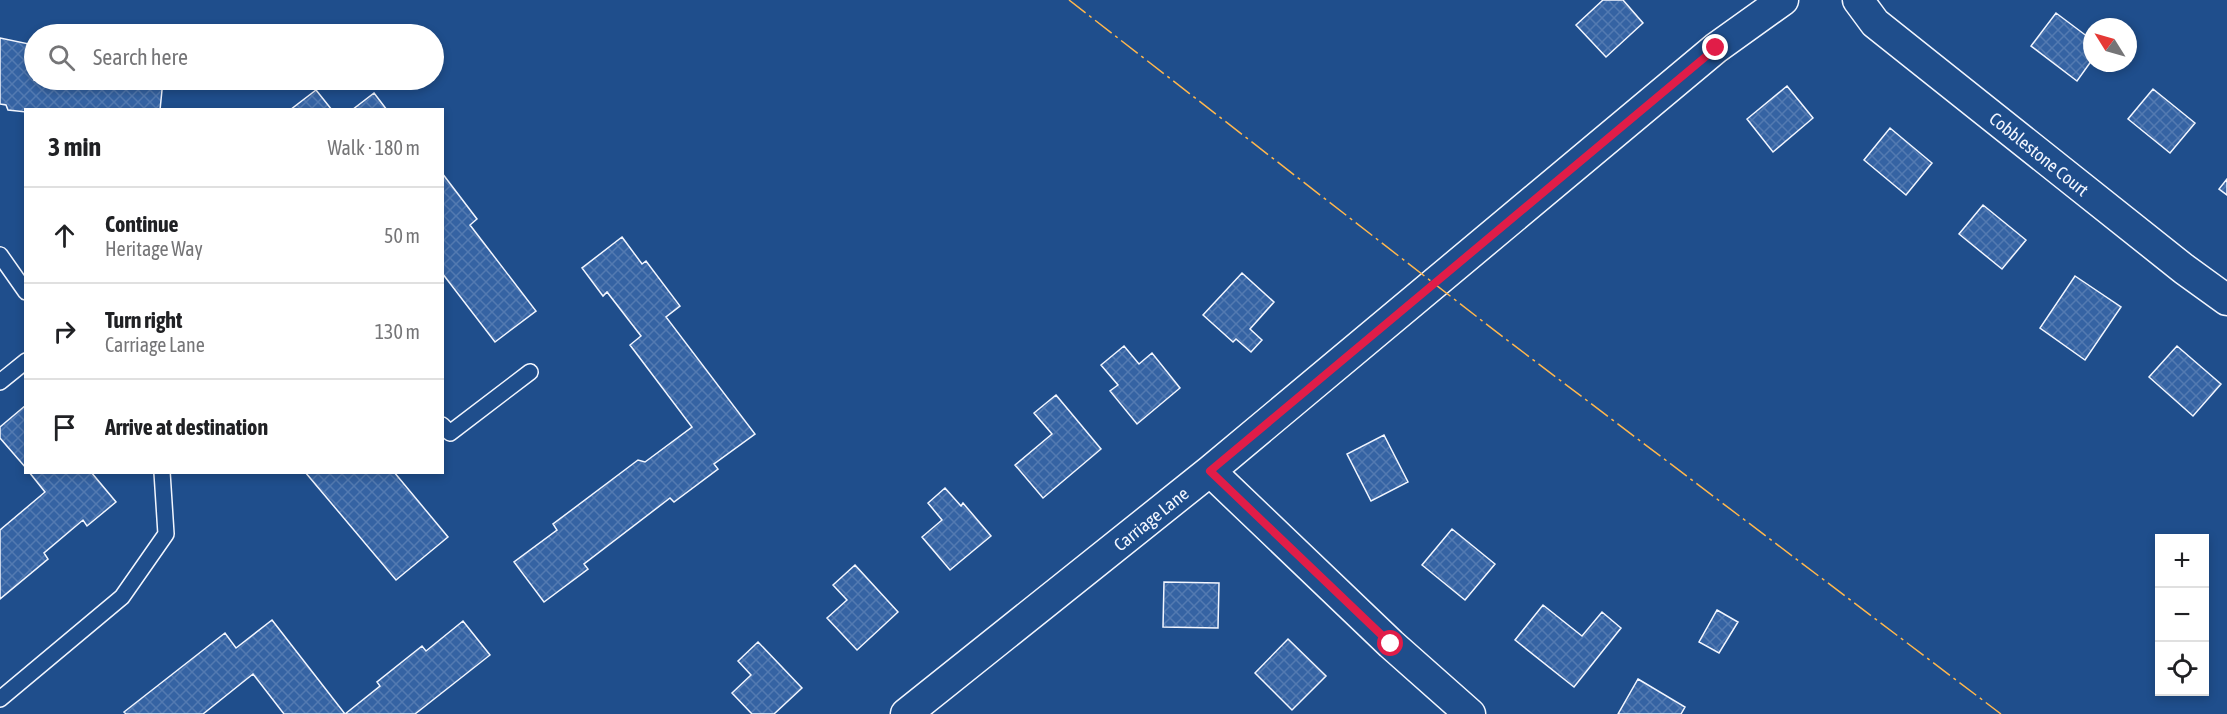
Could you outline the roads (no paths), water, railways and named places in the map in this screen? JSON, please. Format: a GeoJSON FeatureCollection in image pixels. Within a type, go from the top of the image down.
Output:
{"type":"FeatureCollection","features":[{"type":"Feature","properties":{"kind":"street","name":"Carriage Lane"},"geometry":{"type":"LineString","coordinates":[[906,714],[1210,471],[1707,56],[1782,0]]}},
{"type":"Feature","properties":{"kind":"street","name":"Cobblestone Court"},"geometry":{"type":"LineString","coordinates":[[1858,0],[1875,23],[2184,269],[2227,300]]}},
{"type":"Feature","properties":{"kind":"street"},"geometry":{"type":"LineString","coordinates":[[1210,471],[1391,644],[1470,714]]}},
{"type":"Feature","properties":{"kind":"lane"},"geometry":{"type":"LineString","coordinates":[[0,255],[24,289]]}},
{"type":"Feature","properties":{"kind":"lane"},"geometry":{"type":"LineString","coordinates":[[0,382],[24,363]]}},
{"type":"Feature","properties":{"kind":"lane"},"geometry":{"type":"LineString","coordinates":[[444,427],[450,434],[530,372]]}},
{"type":"Feature","properties":{"kind":"lane"},"geometry":{"type":"LineString","coordinates":[[0,699],[122,597],[166,534],[162,474]]}}]}
